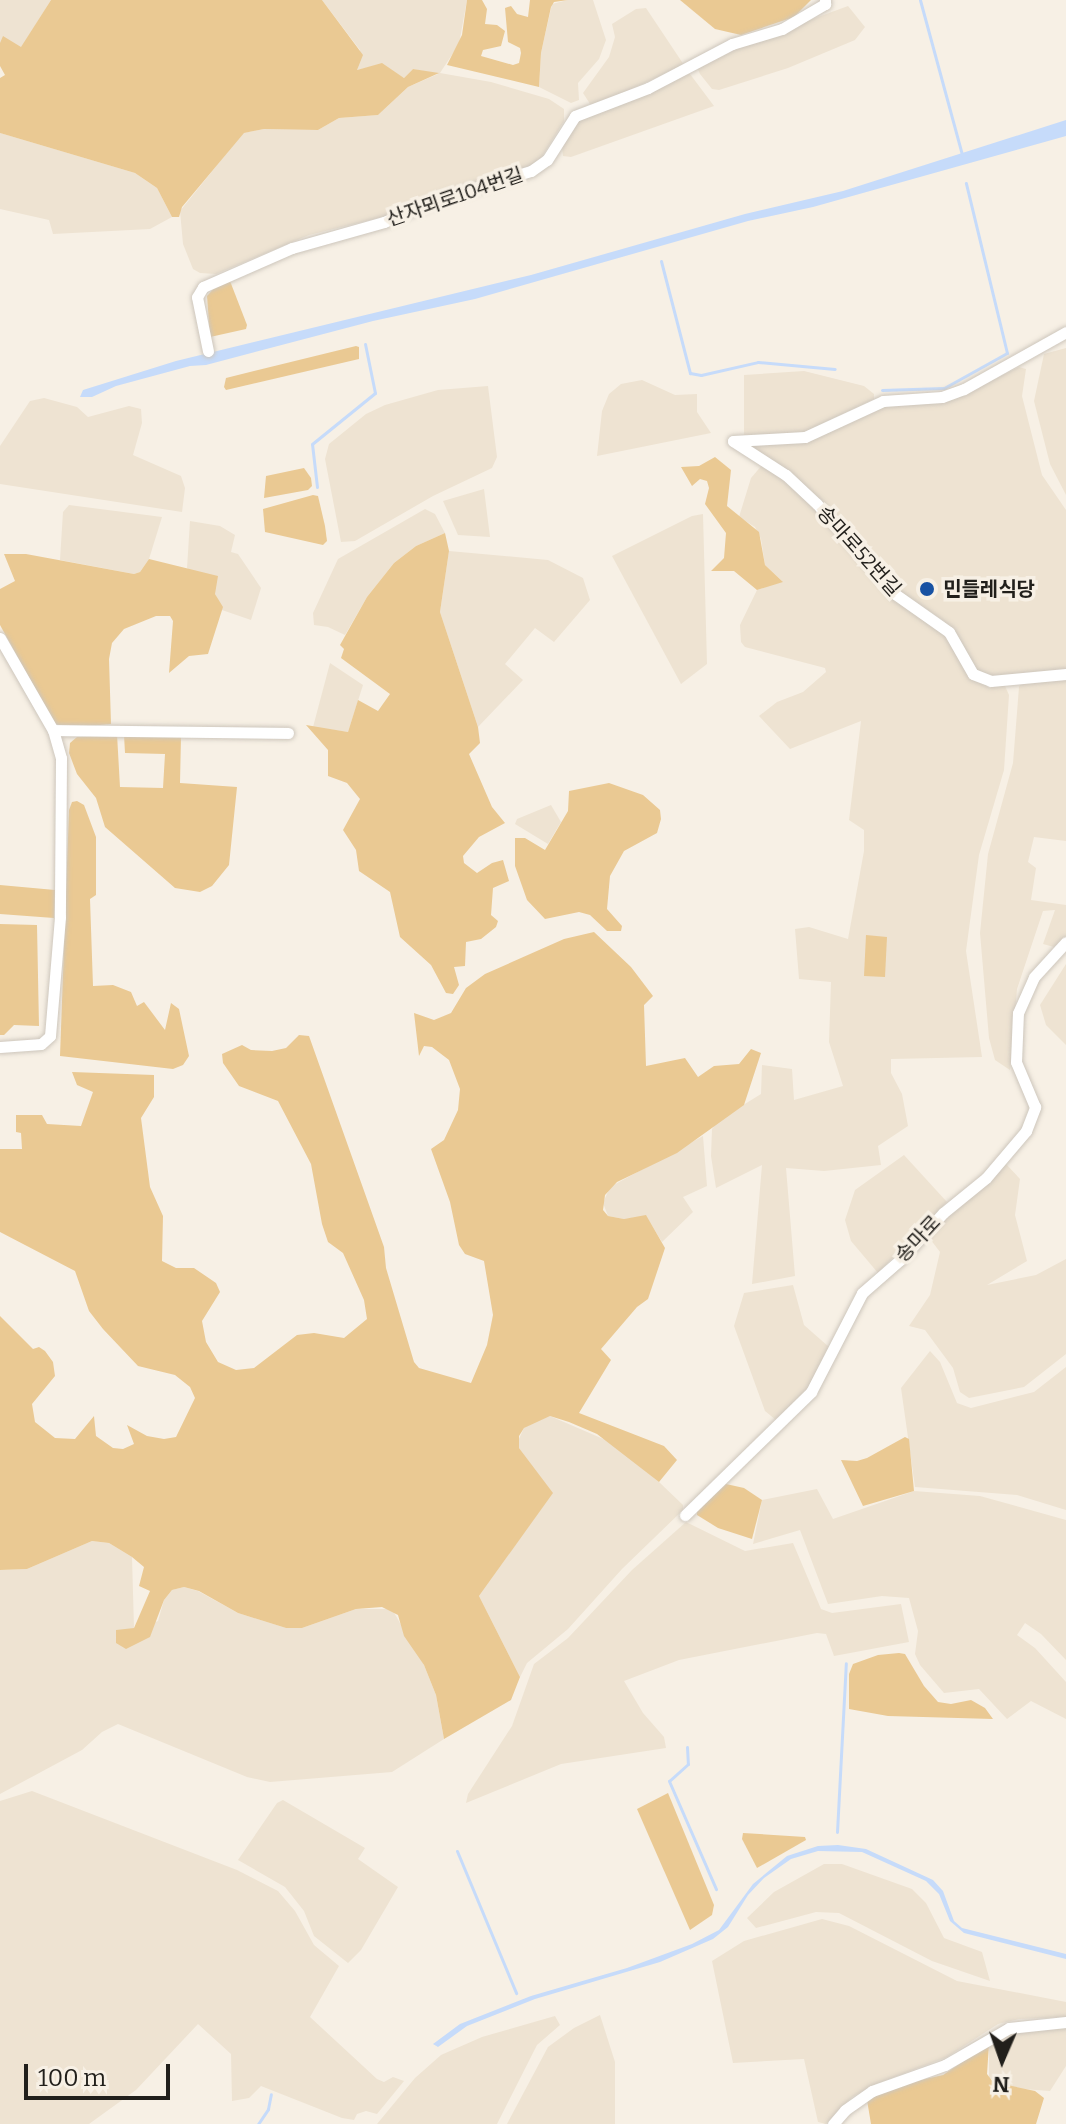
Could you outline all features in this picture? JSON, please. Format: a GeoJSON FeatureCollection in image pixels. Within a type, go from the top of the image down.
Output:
{"type":"FeatureCollection","features":[{"type":"Feature","properties":{"kind":"street","name":"산자뫼로104번길"},"geometry":{"type":"LineString","coordinates":[[208,351],[197,297],[203,287],[292,248],[384,222],[435,200],[531,171],[547,160],[575,116],[648,88],[732,44],[782,29],[825,4],[825,0]]}},
{"type":"Feature","properties":{"kind":"street","name":"송마로52번길"},"geometry":{"type":"LineString","coordinates":[[1066,332],[964,389],[942,397],[883,401],[805,437],[733,441],[786,475],[817,504],[895,594],[949,632],[973,674],[991,681],[1066,674]]}},
{"type":"Feature","properties":{"kind":"street"},"geometry":{"type":"LineString","coordinates":[[0,638],[53,730],[61,758],[60,917],[50,1036],[41,1044],[0,1047]]}},
{"type":"Feature","properties":{"kind":"street"},"geometry":{"type":"LineString","coordinates":[[53,730],[288,733]]}},
{"type":"Feature","properties":{"kind":"street","name":"송마로"},"geometry":{"type":"LineString","coordinates":[[685,1515],[811,1392],[862,1293],[900,1260],[943,1213],[986,1178],[1026,1131],[1035,1107],[1016,1062],[1018,1013],[1034,977],[1066,942]]}},
{"type":"Feature","properties":{"kind":"street"},"geometry":{"type":"LineString","coordinates":[[833,2124],[845,2110],[872,2091],[945,2065],[1009,2028],[1066,2022]]}},
{"type":"Feature","properties":{"kind":"shaded area"},"geometry":{"type":"Polygon","coordinates":[[[0,0],[51,0],[21,48],[0,43],[0,0]]]}},
{"type":"Feature","properties":{"kind":"shaded area"},"geometry":{"type":"Polygon","coordinates":[[[51,0],[322,0],[363,55],[357,70],[382,63],[404,78],[413,69],[439,73],[408,87],[378,115],[339,118],[318,130],[264,129],[244,133],[182,207],[179,217],[172,217],[157,188],[135,173],[0,133],[0,78],[5,75],[0,66],[0,43],[3,36],[21,47],[51,0]]]}},
{"type":"Feature","properties":{"kind":"shaded area"},"geometry":{"type":"Polygon","coordinates":[[[322,0],[467,0],[459,44],[440,73],[491,82],[549,99],[564,109],[564,121],[538,163],[382,217],[309,235],[216,274],[200,273],[193,269],[183,244],[180,211],[243,133],[264,129],[318,130],[339,118],[378,115],[408,87],[438,74],[413,69],[404,78],[382,64],[357,70],[360,50],[322,0]]]}},
{"type":"Feature","properties":{"kind":"shaded area"},"geometry":{"type":"Polygon","coordinates":[[[467,0],[482,0],[487,9],[485,24],[497,25],[505,31],[501,46],[483,50],[481,56],[513,65],[519,63],[521,53],[520,48],[508,42],[505,8],[511,6],[517,14],[528,17],[530,0],[568,0],[554,2],[551,7],[541,53],[539,87],[447,65],[462,35],[467,0]]]}},
{"type":"Feature","properties":{"kind":"shaded area"},"geometry":{"type":"Polygon","coordinates":[[[568,0],[593,0],[606,40],[599,59],[578,83],[579,100],[571,103],[539,87],[541,53],[552,4],[568,0]]]}},
{"type":"Feature","properties":{"kind":"shaded area"},"geometry":{"type":"Polygon","coordinates":[[[680,0],[811,0],[794,17],[741,35],[715,29],[680,0]]]}},
{"type":"Feature","properties":{"kind":"shaded area"},"geometry":{"type":"Polygon","coordinates":[[[848,6],[865,27],[855,40],[788,68],[719,90],[712,89],[700,74],[697,67],[721,53],[848,6]]]}},
{"type":"Feature","properties":{"kind":"shaded area"},"geometry":{"type":"Polygon","coordinates":[[[646,8],[684,65],[592,107],[583,93],[609,57],[615,37],[612,24],[636,9],[646,8]]]}},
{"type":"Feature","properties":{"kind":"shaded area"},"geometry":{"type":"Polygon","coordinates":[[[690,74],[714,106],[571,157],[563,156],[562,147],[579,119],[690,74]]]}},
{"type":"Feature","properties":{"kind":"shaded area"},"geometry":{"type":"Polygon","coordinates":[[[0,133],[135,173],[157,188],[172,217],[150,229],[53,234],[49,220],[0,209],[0,133]]]}},
{"type":"Feature","properties":{"kind":"shaded area"},"geometry":{"type":"Polygon","coordinates":[[[230,281],[246,329],[210,337],[207,296],[216,286],[230,281]]]}},
{"type":"Feature","properties":{"kind":"shaded area"},"geometry":{"type":"Polygon","coordinates":[[[359,347],[359,359],[226,390],[224,387],[226,378],[359,347]]]}},
{"type":"Feature","properties":{"kind":"shaded area"},"geometry":{"type":"Polygon","coordinates":[[[1066,348],[1066,495],[1050,464],[1034,401],[1044,354],[1066,348]]]}},
{"type":"Feature","properties":{"kind":"shaded area"},"geometry":{"type":"Polygon","coordinates":[[[1019,367],[1026,369],[1022,396],[1042,475],[1066,510],[1066,670],[990,677],[977,671],[944,621],[894,587],[751,446],[805,442],[886,405],[955,399],[1019,367]]]}},
{"type":"Feature","properties":{"kind":"shaded area"},"geometry":{"type":"Polygon","coordinates":[[[804,371],[864,386],[874,394],[874,399],[800,434],[744,435],[744,375],[804,371]]]}},
{"type":"Feature","properties":{"kind":"shaded area"},"geometry":{"type":"Polygon","coordinates":[[[642,380],[675,395],[697,394],[697,412],[711,433],[597,456],[602,411],[609,394],[621,384],[642,380]]]}},
{"type":"Feature","properties":{"kind":"shaded area"},"geometry":{"type":"Polygon","coordinates":[[[488,386],[497,457],[492,468],[433,496],[355,541],[341,542],[325,459],[329,444],[366,414],[385,405],[438,390],[488,386]]]}},
{"type":"Feature","properties":{"kind":"shaded area"},"geometry":{"type":"Polygon","coordinates":[[[44,398],[77,407],[88,417],[129,406],[141,409],[142,423],[133,455],[181,476],[185,488],[182,512],[0,484],[0,446],[30,401],[44,398]]]}},
{"type":"Feature","properties":{"kind":"shaded area"},"geometry":{"type":"Polygon","coordinates":[[[715,457],[731,470],[727,506],[759,532],[765,565],[783,582],[757,590],[734,571],[711,571],[724,558],[726,533],[705,504],[709,488],[707,481],[700,479],[692,486],[681,467],[699,466],[715,457]]]}},
{"type":"Feature","properties":{"kind":"shaded area"},"geometry":{"type":"Polygon","coordinates":[[[763,464],[818,509],[866,569],[896,599],[946,636],[971,677],[1005,686],[1009,695],[1004,770],[979,855],[966,951],[982,1057],[891,1059],[891,1073],[902,1094],[908,1126],[878,1146],[881,1165],[824,1171],[786,1168],[795,1276],[752,1284],[762,1165],[716,1188],[711,1156],[712,1129],[719,1120],[761,1094],[762,1065],[792,1069],[794,1100],[843,1086],[829,1042],[831,982],[799,979],[795,929],[809,927],[848,939],[864,851],[864,830],[849,820],[861,721],[790,749],[759,716],[777,702],[803,692],[826,672],[825,668],[745,647],[741,642],[740,625],[757,590],[782,581],[765,565],[761,539],[755,527],[739,517],[751,478],[763,464]]]}},
{"type":"Feature","properties":{"kind":"shaded area"},"geometry":{"type":"Polygon","coordinates":[[[304,468],[311,478],[312,486],[308,490],[264,498],[266,476],[304,468]]]}},
{"type":"Feature","properties":{"kind":"shaded area"},"geometry":{"type":"Polygon","coordinates":[[[484,489],[490,537],[458,535],[443,501],[484,489]]]}},
{"type":"Feature","properties":{"kind":"shaded area"},"geometry":{"type":"Polygon","coordinates":[[[318,496],[325,526],[327,541],[323,545],[265,532],[263,509],[318,496]]]}},
{"type":"Feature","properties":{"kind":"shaded area"},"geometry":{"type":"Polygon","coordinates":[[[69,505],[162,517],[149,559],[140,572],[134,574],[60,560],[63,512],[69,505]]]}},
{"type":"Feature","properties":{"kind":"shaded area"},"geometry":{"type":"Polygon","coordinates":[[[425,509],[435,514],[445,533],[416,546],[394,563],[367,597],[345,635],[314,625],[313,613],[338,559],[425,509]]]}},
{"type":"Feature","properties":{"kind":"shaded area"},"geometry":{"type":"Polygon","coordinates":[[[703,514],[707,664],[681,684],[612,556],[692,516],[703,514]]]}},
{"type":"Feature","properties":{"kind":"shaded area"},"geometry":{"type":"Polygon","coordinates":[[[190,521],[220,526],[235,535],[231,552],[238,554],[261,588],[251,620],[222,610],[215,594],[187,568],[190,521]]]}},
{"type":"Feature","properties":{"kind":"shaded area"},"geometry":{"type":"Polygon","coordinates":[[[445,533],[449,551],[440,612],[478,727],[480,743],[469,754],[492,807],[505,823],[479,837],[463,856],[464,863],[477,873],[503,860],[509,881],[493,888],[491,915],[498,921],[496,927],[481,939],[466,942],[465,966],[454,967],[459,985],[453,994],[446,993],[431,965],[400,937],[390,892],[359,871],[356,850],[343,830],[360,799],[347,783],[328,776],[328,750],[306,725],[348,732],[358,700],[378,711],[390,694],[341,658],[344,649],[340,645],[367,597],[394,563],[416,546],[445,533]]]}},
{"type":"Feature","properties":{"kind":"shaded area"},"geometry":{"type":"Polygon","coordinates":[[[449,551],[548,560],[583,578],[590,600],[554,642],[535,628],[505,664],[523,680],[478,727],[440,612],[449,551]]]}},
{"type":"Feature","properties":{"kind":"shaded area"},"geometry":{"type":"Polygon","coordinates":[[[4,554],[26,554],[134,574],[140,572],[149,559],[218,576],[215,594],[223,607],[208,654],[189,656],[169,673],[173,621],[170,616],[156,616],[124,629],[112,643],[109,659],[111,724],[66,728],[54,723],[0,625],[0,589],[15,581],[4,554]]]}},
{"type":"Feature","properties":{"kind":"shaded area"},"geometry":{"type":"Polygon","coordinates":[[[330,663],[363,685],[348,732],[313,727],[330,663]]]}},
{"type":"Feature","properties":{"kind":"shaded area"},"geometry":{"type":"Polygon","coordinates":[[[1066,677],[1066,841],[1034,837],[1028,862],[1036,868],[1031,900],[1066,905],[1066,938],[1054,947],[1043,944],[1055,910],[1043,911],[1017,989],[1010,1070],[995,1060],[989,1038],[980,933],[988,854],[1013,763],[1019,687],[1021,683],[1066,677]]]}},
{"type":"Feature","properties":{"kind":"shaded area"},"geometry":{"type":"Polygon","coordinates":[[[117,734],[120,787],[163,788],[165,754],[125,753],[124,735],[181,737],[180,783],[237,787],[229,865],[212,886],[200,892],[175,888],[105,827],[96,798],[77,774],[69,753],[70,743],[77,737],[117,734]]]}},
{"type":"Feature","properties":{"kind":"shaded area"},"geometry":{"type":"Polygon","coordinates":[[[609,783],[643,795],[660,810],[661,819],[657,833],[624,851],[610,876],[607,909],[622,926],[621,931],[607,931],[590,915],[579,912],[545,919],[527,900],[515,866],[515,838],[525,838],[545,850],[568,811],[569,791],[609,783]]]}},
{"type":"Feature","properties":{"kind":"shaded area"},"geometry":{"type":"Polygon","coordinates":[[[72,802],[84,805],[96,837],[96,895],[90,899],[93,986],[113,985],[131,992],[137,1006],[144,1002],[165,1030],[171,1003],[179,1009],[189,1056],[183,1065],[173,1069],[60,1056],[69,810],[72,802]]]}},
{"type":"Feature","properties":{"kind":"shaded area"},"geometry":{"type":"Polygon","coordinates":[[[551,805],[561,822],[548,844],[515,824],[517,819],[551,805]]]}},
{"type":"Feature","properties":{"kind":"shaded area"},"geometry":{"type":"Polygon","coordinates":[[[0,885],[55,890],[54,918],[0,914],[0,885]]]}},
{"type":"Feature","properties":{"kind":"shaded area"},"geometry":{"type":"Polygon","coordinates":[[[0,924],[37,925],[39,1026],[14,1025],[4,1035],[0,1035],[0,924]]]}},
{"type":"Feature","properties":{"kind":"shaded area"},"geometry":{"type":"Polygon","coordinates":[[[594,932],[631,967],[653,996],[644,1005],[646,1066],[685,1058],[698,1077],[714,1066],[739,1064],[751,1049],[761,1053],[744,1105],[677,1153],[617,1182],[605,1195],[603,1210],[608,1216],[624,1219],[646,1215],[665,1248],[648,1299],[637,1307],[601,1349],[611,1360],[579,1413],[664,1446],[677,1460],[659,1482],[597,1434],[569,1422],[550,1416],[524,1428],[519,1436],[519,1448],[553,1493],[479,1596],[520,1677],[511,1700],[444,1739],[436,1695],[424,1665],[404,1636],[398,1615],[382,1607],[356,1609],[302,1628],[286,1628],[238,1613],[199,1591],[184,1587],[172,1590],[164,1600],[150,1637],[126,1649],[116,1643],[116,1630],[134,1628],[150,1591],[139,1586],[144,1567],[132,1557],[109,1543],[92,1541],[27,1569],[0,1570],[0,1316],[33,1349],[39,1347],[53,1362],[55,1376],[32,1404],[35,1422],[55,1438],[75,1439],[94,1416],[96,1436],[113,1448],[123,1449],[134,1444],[127,1425],[147,1436],[164,1439],[176,1437],[195,1398],[190,1387],[175,1375],[138,1366],[103,1329],[89,1311],[75,1271],[0,1232],[0,1149],[22,1149],[21,1133],[16,1132],[16,1115],[42,1115],[47,1124],[81,1126],[93,1092],[77,1085],[72,1072],[154,1075],[154,1097],[141,1118],[150,1187],[163,1216],[162,1261],[176,1268],[194,1268],[216,1283],[220,1292],[202,1321],[206,1342],[218,1362],[236,1370],[254,1368],[297,1335],[314,1333],[344,1338],[367,1319],[364,1300],[343,1253],[328,1242],[311,1164],[278,1101],[239,1086],[223,1063],[222,1054],[242,1045],[251,1050],[272,1051],[286,1048],[299,1035],[309,1036],[384,1247],[386,1268],[414,1362],[419,1368],[471,1383],[487,1345],[493,1315],[484,1261],[465,1254],[459,1245],[450,1202],[431,1149],[444,1140],[458,1110],[460,1089],[449,1060],[432,1047],[424,1046],[419,1056],[414,1013],[434,1020],[451,1013],[466,988],[485,974],[564,939],[594,932]]]}},
{"type":"Feature","properties":{"kind":"shaded area"},"geometry":{"type":"Polygon","coordinates":[[[866,935],[887,937],[885,977],[864,976],[866,935]]]}},
{"type":"Feature","properties":{"kind":"shaded area"},"geometry":{"type":"Polygon","coordinates":[[[1066,964],[1066,1045],[1046,1025],[1040,1005],[1066,964]]]}},
{"type":"Feature","properties":{"kind":"shaded area"},"geometry":{"type":"Polygon","coordinates":[[[703,1136],[707,1186],[683,1197],[693,1212],[662,1242],[646,1216],[624,1219],[608,1216],[603,1203],[610,1187],[703,1136]]]}},
{"type":"Feature","properties":{"kind":"shaded area"},"geometry":{"type":"Polygon","coordinates":[[[904,1155],[947,1202],[878,1273],[851,1241],[845,1220],[855,1190],[904,1155]]]}},
{"type":"Feature","properties":{"kind":"shaded area"},"geometry":{"type":"Polygon","coordinates":[[[1006,1164],[1020,1179],[1015,1215],[1027,1261],[987,1285],[1036,1275],[1066,1259],[1066,1354],[1024,1387],[969,1398],[960,1392],[953,1368],[925,1330],[909,1326],[930,1295],[940,1252],[927,1235],[1006,1164]]]}},
{"type":"Feature","properties":{"kind":"shaded area"},"geometry":{"type":"Polygon","coordinates":[[[793,1285],[804,1325],[829,1347],[809,1388],[776,1420],[765,1411],[734,1326],[744,1293],[793,1285]]]}},
{"type":"Feature","properties":{"kind":"shaded area"},"geometry":{"type":"Polygon","coordinates":[[[930,1351],[940,1362],[957,1403],[971,1408],[1034,1392],[1066,1367],[1066,1510],[1017,1495],[915,1487],[901,1388],[930,1351]]]}},
{"type":"Feature","properties":{"kind":"shaded area"},"geometry":{"type":"Polygon","coordinates":[[[550,1416],[608,1441],[659,1482],[683,1505],[683,1510],[622,1569],[568,1629],[527,1663],[520,1677],[479,1596],[552,1493],[519,1448],[518,1441],[524,1428],[539,1418],[550,1416]]]}},
{"type":"Feature","properties":{"kind":"shaded area"},"geometry":{"type":"Polygon","coordinates":[[[905,1437],[909,1439],[914,1491],[863,1506],[841,1460],[867,1458],[905,1437]]]}},
{"type":"Feature","properties":{"kind":"shaded area"},"geometry":{"type":"Polygon","coordinates":[[[726,1484],[744,1488],[762,1500],[752,1539],[718,1528],[697,1515],[697,1511],[726,1484]]]}},
{"type":"Feature","properties":{"kind":"shaded area"},"geometry":{"type":"Polygon","coordinates":[[[817,1489],[833,1519],[914,1491],[980,1496],[1066,1520],[1066,1660],[1041,1634],[1025,1623],[1017,1635],[1035,1648],[1066,1682],[1066,1719],[1031,1701],[1007,1719],[979,1689],[944,1693],[920,1665],[915,1654],[918,1631],[909,1598],[882,1596],[828,1604],[800,1530],[753,1544],[762,1500],[817,1489]]]}},
{"type":"Feature","properties":{"kind":"shaded area"},"geometry":{"type":"Polygon","coordinates":[[[686,1522],[745,1551],[793,1543],[821,1609],[832,1613],[901,1604],[909,1642],[834,1656],[826,1634],[817,1633],[679,1660],[624,1681],[643,1713],[664,1737],[666,1748],[561,1764],[466,1803],[468,1794],[512,1726],[534,1664],[568,1638],[632,1570],[686,1522]]]}},
{"type":"Feature","properties":{"kind":"shaded area"},"geometry":{"type":"Polygon","coordinates":[[[92,1541],[109,1543],[132,1557],[134,1628],[115,1638],[158,1621],[164,1600],[172,1590],[184,1587],[198,1591],[238,1613],[286,1628],[302,1628],[356,1609],[392,1609],[424,1665],[436,1695],[444,1739],[392,1772],[270,1782],[247,1777],[118,1724],[102,1732],[82,1750],[0,1794],[0,1570],[27,1569],[92,1541]]]}},
{"type":"Feature","properties":{"kind":"shaded area"},"geometry":{"type":"Polygon","coordinates":[[[905,1654],[924,1686],[938,1702],[951,1704],[971,1700],[985,1708],[993,1719],[888,1716],[849,1709],[849,1674],[853,1664],[878,1655],[905,1654]]]}},
{"type":"Feature","properties":{"kind":"shaded area"},"geometry":{"type":"Polygon","coordinates":[[[32,1791],[237,1870],[278,1891],[295,1911],[314,1945],[339,1966],[310,2017],[377,2079],[384,2082],[393,2077],[404,2081],[377,2114],[366,2111],[357,2114],[354,2120],[342,2118],[261,2086],[249,2098],[232,2101],[231,2054],[198,2024],[136,2090],[89,2124],[0,2124],[0,1801],[32,1791]]]}},
{"type":"Feature","properties":{"kind":"shaded area"},"geometry":{"type":"Polygon","coordinates":[[[668,1793],[714,1905],[712,1915],[690,1930],[637,1809],[668,1793]]]}},
{"type":"Feature","properties":{"kind":"shaded area"},"geometry":{"type":"Polygon","coordinates":[[[283,1800],[365,1848],[358,1859],[398,1887],[361,1950],[348,1963],[314,1936],[304,1911],[285,1887],[238,1860],[277,1803],[283,1800]]]}},
{"type":"Feature","properties":{"kind":"shaded area"},"geometry":{"type":"Polygon","coordinates":[[[743,1833],[805,1837],[806,1840],[757,1868],[742,1839],[743,1833]]]}},
{"type":"Feature","properties":{"kind":"shaded area"},"geometry":{"type":"Polygon","coordinates":[[[824,1864],[842,1864],[912,1889],[926,1903],[944,1938],[982,1952],[990,1981],[932,1961],[839,1913],[816,1912],[756,1928],[747,1918],[774,1892],[824,1864]]]}},
{"type":"Feature","properties":{"kind":"shaded area"},"geometry":{"type":"Polygon","coordinates":[[[822,1919],[849,1926],[957,1981],[1066,2002],[1066,2017],[1019,2019],[998,2024],[947,2057],[876,2084],[852,2097],[826,2124],[818,2122],[804,2059],[733,2063],[712,1961],[744,1941],[822,1919]]]}},
{"type":"Feature","properties":{"kind":"shaded area"},"geometry":{"type":"Polygon","coordinates":[[[600,2015],[615,2062],[615,2124],[507,2124],[548,2047],[574,2028],[600,2015]]]}},
{"type":"Feature","properties":{"kind":"shaded area"},"geometry":{"type":"Polygon","coordinates":[[[555,2016],[560,2025],[537,2045],[497,2124],[377,2124],[415,2078],[441,2055],[482,2037],[555,2016]]]}},
{"type":"Feature","properties":{"kind":"shaded area"},"geometry":{"type":"Polygon","coordinates":[[[1066,2028],[1066,2066],[1050,2091],[1009,2088],[989,2078],[989,2044],[1010,2033],[1066,2028]]]}},
{"type":"Feature","properties":{"kind":"shaded area"},"geometry":{"type":"Polygon","coordinates":[[[989,2044],[987,2074],[993,2082],[1035,2091],[1044,2098],[1036,2124],[871,2124],[867,2100],[903,2084],[943,2075],[989,2044]]]}},
{"type":"Feature","properties":{"kind":"water"},"geometry":{"type":"Polygon","coordinates":[[[1066,120],[1066,136],[813,207],[748,221],[475,299],[373,321],[206,365],[190,366],[116,386],[92,397],[80,397],[83,390],[176,361],[531,275],[745,214],[843,191],[1066,120]]]}},
{"type":"Feature","properties":{"kind":"water"},"geometry":{"type":"Polygon","coordinates":[[[818,1846],[866,1849],[933,1880],[943,1891],[954,1921],[962,1928],[1066,1954],[1066,1959],[964,1933],[950,1921],[939,1894],[926,1881],[862,1852],[818,1851],[791,1859],[764,1878],[748,1895],[728,1927],[713,1939],[660,1962],[535,1999],[467,2026],[438,2047],[433,2044],[460,2024],[531,1996],[627,1968],[692,1944],[719,1930],[753,1884],[787,1856],[818,1846]]]}},
{"type":"Feature","properties":{"kind":"waterway"},"geometry":{"type":"LineString","coordinates":[[920,0],[962,155]]}},
{"type":"Feature","properties":{"kind":"waterway"},"geometry":{"type":"LineString","coordinates":[[882,390],[944,388],[1007,353],[966,183]]}},
{"type":"Feature","properties":{"kind":"waterway"},"geometry":{"type":"LineString","coordinates":[[661,261],[690,373],[701,375],[758,362],[835,369]]}},
{"type":"Feature","properties":{"kind":"waterway"},"geometry":{"type":"LineString","coordinates":[[317,487],[312,444],[375,393],[365,344]]}},
{"type":"Feature","properties":{"kind":"waterway"},"geometry":{"type":"LineString","coordinates":[[837,1832],[846,1663]]}},
{"type":"Feature","properties":{"kind":"waterway"},"geometry":{"type":"LineString","coordinates":[[687,1747],[688,1764],[669,1781],[716,1889]]}},
{"type":"Feature","properties":{"kind":"waterway"},"geometry":{"type":"LineString","coordinates":[[457,1851],[516,1993]]}},
{"type":"Feature","properties":{"kind":"waterway"},"geometry":{"type":"LineString","coordinates":[[258,2124],[268,2109],[271,2094]]}},
{"type":"Feature","properties":{"kind":"place","name":"민들레식당"},"geometry":{"type":"Point","coordinates":[927,589]}}]}
